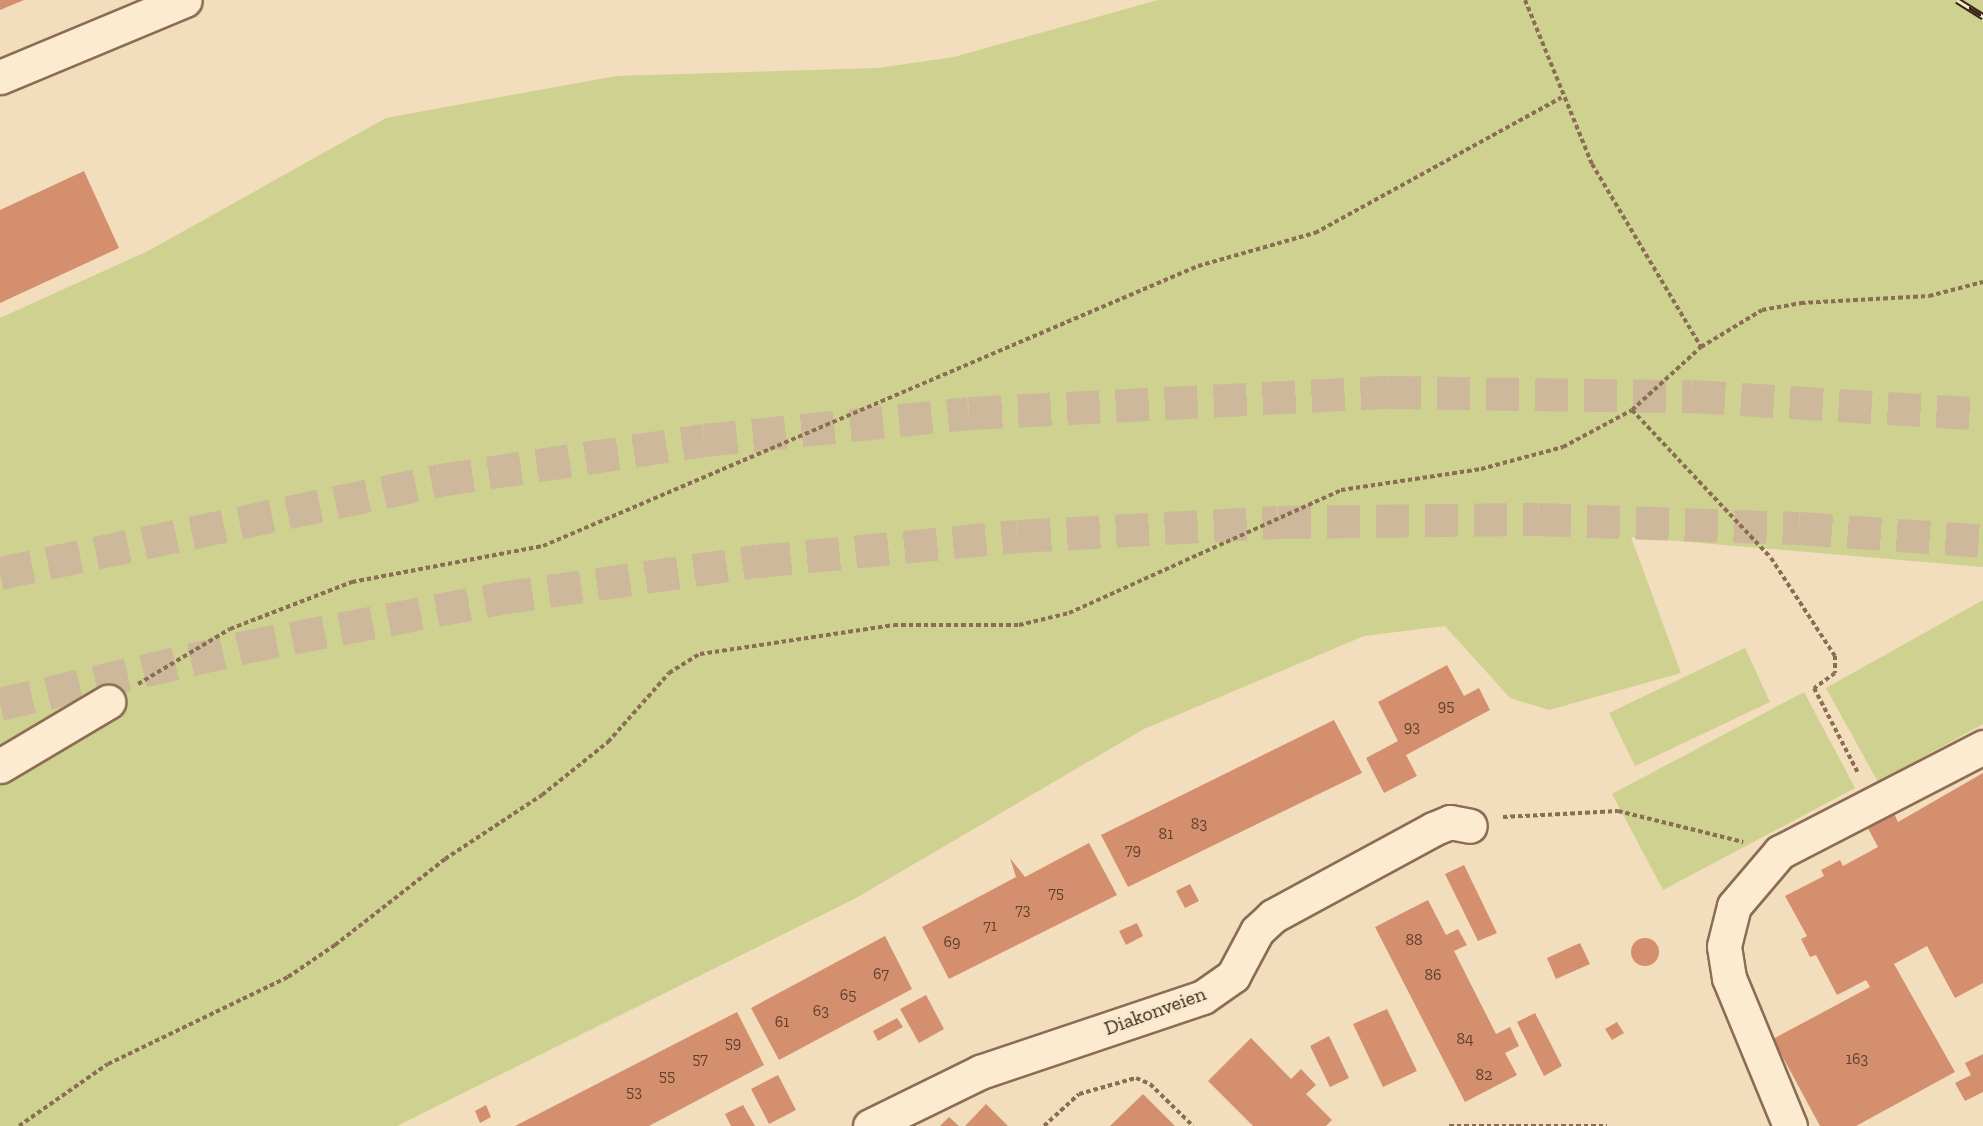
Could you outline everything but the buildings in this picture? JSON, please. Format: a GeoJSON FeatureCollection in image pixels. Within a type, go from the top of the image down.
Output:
{"type":"FeatureCollection","features":[{"type":"Feature","properties":{"kind":"street"},"geometry":{"type":"LineString","coordinates":[[0,76],[185,0]]}},
{"type":"Feature","properties":{"kind":"street"},"geometry":{"type":"LineString","coordinates":[[0,766],[108,702]]}},
{"type":"Feature","properties":{"kind":"street"},"geometry":{"type":"LineString","coordinates":[[1790,1126],[1729,978],[1724,946],[1734,906],[1780,852],[1983,747]]}},
{"type":"Feature","properties":{"kind":"street","name":"Diakonveien"},"geometry":{"type":"LineString","coordinates":[[878,1124],[980,1072],[1203,997],[1233,976],[1257,931],[1273,916],[1433,829],[1450,822],[1470,826]]}},
{"type":"Feature","properties":{"kind":"path"},"geometry":{"type":"LineString","coordinates":[[1525,0],[1561,98],[1592,164],[1701,347]]}},
{"type":"Feature","properties":{"kind":"path"},"geometry":{"type":"LineString","coordinates":[[108,702],[230,629],[352,582],[543,546],[1198,266],[1316,233],[1561,98]]}},
{"type":"Feature","properties":{"kind":"path"},"geometry":{"type":"LineString","coordinates":[[19,1126],[108,1064],[279,981],[335,945],[445,859],[542,795],[608,742],[669,673],[700,654],[894,625],[1019,625],[1069,614],[1303,504],[1341,490],[1527,460],[1563,447],[1632,410],[1701,347],[1762,310],[1801,303],[1929,296],[1983,282]]}},
{"type":"Feature","properties":{"kind":"path"},"geometry":{"type":"LineString","coordinates":[[1632,410],[1771,558],[1835,656],[1835,672],[1814,688],[1874,803]]}},
{"type":"Feature","properties":{"kind":"path"},"geometry":{"type":"LineString","coordinates":[[1470,826],[1519,812],[1618,811],[1780,852]]}},
{"type":"Feature","properties":{"kind":"path"},"geometry":{"type":"LineString","coordinates":[[1044,1126],[1079,1094],[1136,1078],[1150,1083],[1193,1126]]}},
{"type":"Feature","properties":{"kind":"path"},"geometry":{"type":"LineString","coordinates":[[1449,1126],[1607,1126]]}},
{"type":"Feature","properties":{"kind":"green space"},"geometry":{"type":"Polygon","coordinates":[[[1158,0],[1983,0],[1983,567],[1631,537],[1681,673],[1549,710],[1510,698],[1445,626],[1364,636],[1144,729],[856,898],[397,1126],[0,1126],[0,318],[148,251],[386,118],[616,76],[878,68],[954,57],[1158,0]]]}},
{"type":"Feature","properties":{"kind":"green space"},"geometry":{"type":"Polygon","coordinates":[[[1983,600],[1983,724],[1878,782],[1826,688],[1983,600]]]}},
{"type":"Feature","properties":{"kind":"green space"},"geometry":{"type":"Polygon","coordinates":[[[1745,648],[1770,702],[1635,766],[1609,713],[1745,648]]]}},
{"type":"Feature","properties":{"kind":"green space"},"geometry":{"type":"Polygon","coordinates":[[[1804,692],[1855,788],[1663,890],[1612,794],[1804,692]]]}},
{"type":"Feature","properties":{"kind":"tunnel"},"geometry":{"type":"LineString","coordinates":[[0,573],[440,480],[704,440],[969,413],[1388,392],[1692,396],[1983,414]]}},
{"type":"Feature","properties":{"kind":"tunnel"},"geometry":{"type":"LineString","coordinates":[[0,704],[244,647],[500,598],[758,561],[1018,536],[1278,522],[1538,519],[1799,528],[1983,541]]}},
{"type":"Feature","properties":{"kind":"railway"},"geometry":{"type":"LineString","coordinates":[[1957,0],[1983,16]]}}]}
